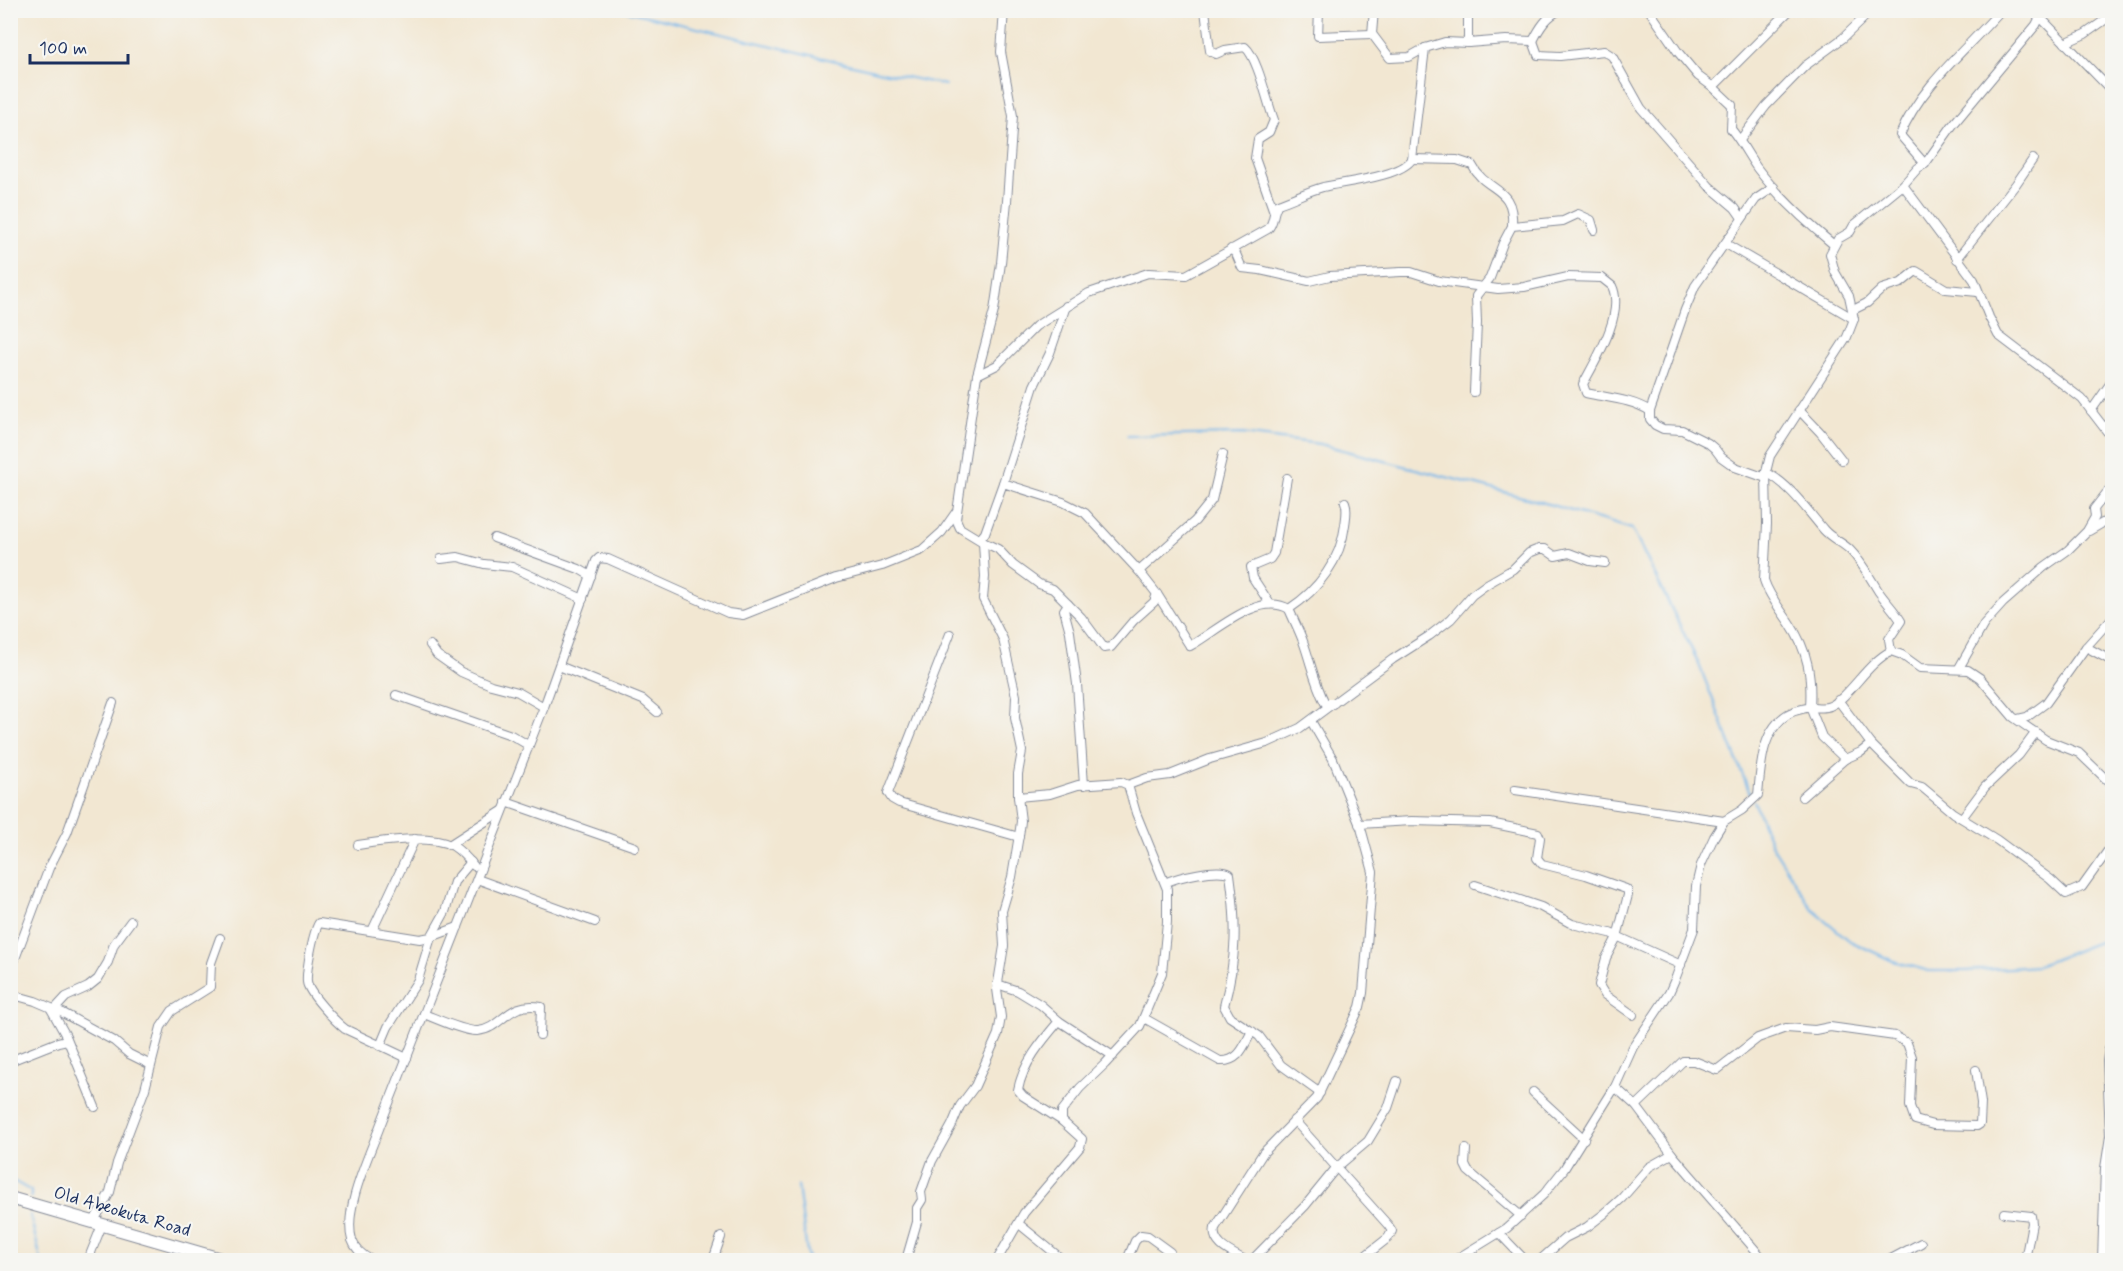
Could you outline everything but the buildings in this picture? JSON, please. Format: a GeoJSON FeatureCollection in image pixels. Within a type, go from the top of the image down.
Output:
{"type":"FeatureCollection","features":[{"type":"Feature","properties":{"kind":"highway","name":"Old Abeokuta Road"},"geometry":{"type":"LineString","coordinates":[[10,1198],[224,1260]]}},
{"type":"Feature","properties":{"kind":"street"},"geometry":{"type":"LineString","coordinates":[[1004,10],[1001,52],[1013,116],[1010,170],[997,292],[977,375],[956,519],[960,528],[998,549],[1039,584],[1053,589],[1081,617],[1104,648],[1111,646],[1154,602],[1157,594]]}},
{"type":"Feature","properties":{"kind":"street"},"geometry":{"type":"LineString","coordinates":[[1206,10],[1210,51],[1216,54],[1245,47],[1250,51],[1256,66],[1274,120],[1269,132],[1258,139],[1256,158],[1274,212]]}},
{"type":"Feature","properties":{"kind":"street"},"geometry":{"type":"LineString","coordinates":[[1319,10],[1318,36],[1372,34]]}},
{"type":"Feature","properties":{"kind":"street"},"geometry":{"type":"LineString","coordinates":[[1374,10],[1372,34],[1390,58],[1409,57],[1425,48],[1445,42],[1533,41]]}},
{"type":"Feature","properties":{"kind":"street"},"geometry":{"type":"LineString","coordinates":[[1468,10],[1468,43]]}},
{"type":"Feature","properties":{"kind":"street"},"geometry":{"type":"LineString","coordinates":[[1561,10],[1541,24],[1533,41],[1538,55],[1560,56],[1604,51],[1612,56],[1641,108],[1709,186],[1735,208],[1742,218]]}},
{"type":"Feature","properties":{"kind":"street"},"geometry":{"type":"LineString","coordinates":[[1648,10],[1698,76],[1732,105],[1731,129],[1757,168],[1817,231],[1834,245]]}},
{"type":"Feature","properties":{"kind":"street"},"geometry":{"type":"LineString","coordinates":[[1713,87],[1790,10]]}},
{"type":"Feature","properties":{"kind":"street"},"geometry":{"type":"LineString","coordinates":[[1740,140],[1766,106],[1805,66],[1843,38],[1872,10]]}},
{"type":"Feature","properties":{"kind":"street"},"geometry":{"type":"LineString","coordinates":[[1925,164],[1900,135],[1906,121],[1929,86],[2001,10]]}},
{"type":"Feature","properties":{"kind":"street"},"geometry":{"type":"LineString","coordinates":[[1854,314],[1848,296],[1830,260],[1834,245],[1925,164],[1983,88],[2036,25],[2040,13]]}},
{"type":"Feature","properties":{"kind":"street"},"geometry":{"type":"LineString","coordinates":[[2040,13],[2112,91]]}},
{"type":"Feature","properties":{"kind":"street"},"geometry":{"type":"LineString","coordinates":[[2066,43],[2085,34],[2112,15]]}},
{"type":"Feature","properties":{"kind":"street"},"geometry":{"type":"LineString","coordinates":[[977,375],[996,364],[1036,326],[1066,306],[1106,286],[1148,273],[1186,275],[1268,229],[1273,222],[1278,204],[1323,188],[1395,171],[1409,164],[1412,159],[1425,48]]}},
{"type":"Feature","properties":{"kind":"street"},"geometry":{"type":"LineString","coordinates":[[1412,159],[1457,160],[1472,165],[1477,174],[1501,192],[1510,202],[1513,214],[1512,226],[1490,278],[1476,296],[1474,392]]}},
{"type":"Feature","properties":{"kind":"street"},"geometry":{"type":"LineString","coordinates":[[1957,259],[2033,159]]}},
{"type":"Feature","properties":{"kind":"street"},"geometry":{"type":"LineString","coordinates":[[1903,185],[1974,280],[1998,335],[2082,399],[2112,438]]}},
{"type":"Feature","properties":{"kind":"street"},"geometry":{"type":"LineString","coordinates":[[1774,187],[1756,199],[1695,286],[1650,411],[1650,418],[1655,425],[1663,429],[1682,430],[1708,443],[1721,457],[1735,467],[1766,475],[1791,490],[1831,537],[1848,548],[1897,614],[1901,621],[1889,639],[1891,651]]}},
{"type":"Feature","properties":{"kind":"street"},"geometry":{"type":"LineString","coordinates":[[1512,226],[1563,221],[1578,214],[1591,220],[1594,230]]}},
{"type":"Feature","properties":{"kind":"street"},"geometry":{"type":"LineString","coordinates":[[1726,244],[1854,314]]}},
{"type":"Feature","properties":{"kind":"street"},"geometry":{"type":"LineString","coordinates":[[1231,249],[1236,254],[1242,268],[1302,280],[1330,276],[1411,272],[1439,281],[1498,289],[1524,287],[1568,277],[1602,278],[1614,290],[1615,312],[1594,365],[1583,384],[1584,389],[1587,393],[1631,402],[1650,411]]}},
{"type":"Feature","properties":{"kind":"street"},"geometry":{"type":"LineString","coordinates":[[1845,759],[1822,737],[1810,708],[1810,670],[1792,627],[1766,588],[1764,580],[1767,524],[1766,475],[1775,446],[1847,337],[1854,314],[1882,289],[1901,283],[1916,271],[1946,289],[1978,292]]}},
{"type":"Feature","properties":{"kind":"street"},"geometry":{"type":"LineString","coordinates":[[906,1260],[917,1221],[921,1192],[932,1161],[960,1106],[975,1086],[998,1034],[1001,1017],[997,984],[1004,946],[1002,911],[1012,877],[1021,821],[1018,774],[1022,751],[1016,718],[1016,696],[1003,639],[983,599],[985,577],[982,540],[1035,386],[1050,353],[1066,306]]}},
{"type":"Feature","properties":{"kind":"street"},"geometry":{"type":"LineString","coordinates":[[2091,411],[2112,381]]}},
{"type":"Feature","properties":{"kind":"street"},"geometry":{"type":"LineString","coordinates":[[1799,410],[1842,460]]}},
{"type":"Feature","properties":{"kind":"street"},"geometry":{"type":"LineString","coordinates":[[1139,571],[1195,521],[1212,500],[1223,454]]}},
{"type":"Feature","properties":{"kind":"street"},"geometry":{"type":"LineString","coordinates":[[1270,604],[1253,578],[1251,567],[1270,559],[1275,553],[1287,478]]}},
{"type":"Feature","properties":{"kind":"street"},"geometry":{"type":"LineString","coordinates":[[1003,483],[1063,502],[1085,513],[1139,571],[1157,594],[1190,646],[1250,610],[1274,603],[1289,609],[1304,642],[1315,682],[1325,703],[1334,703]]}},
{"type":"Feature","properties":{"kind":"street"},"geometry":{"type":"LineString","coordinates":[[1959,668],[1984,624],[2002,603],[2082,537],[2092,525],[2095,517],[2094,509],[2112,486]]}},
{"type":"Feature","properties":{"kind":"street"},"geometry":{"type":"LineString","coordinates":[[1289,609],[1311,592],[1338,556],[1344,532],[1347,507],[1345,502]]}},
{"type":"Feature","properties":{"kind":"street"},"geometry":{"type":"LineString","coordinates":[[2082,537],[2106,521],[2112,511]]}},
{"type":"Feature","properties":{"kind":"street"},"geometry":{"type":"LineString","coordinates":[[371,1260],[354,1245],[351,1213],[376,1137],[544,707],[596,561],[599,558],[608,559],[728,613],[743,615],[836,578],[882,566],[922,550],[942,532],[956,512]]}},
{"type":"Feature","properties":{"kind":"street"},"geometry":{"type":"LineString","coordinates":[[494,538],[579,569],[591,576]]}},
{"type":"Feature","properties":{"kind":"street"},"geometry":{"type":"LineString","coordinates":[[1018,797],[1050,794],[1084,785],[1121,782],[1128,785],[1147,778],[1170,775],[1210,759],[1267,743],[1311,722],[1334,703],[1429,636],[1451,619],[1472,595],[1513,569],[1534,550],[1545,549],[1555,556],[1569,553],[1590,561],[1605,563]]}},
{"type":"Feature","properties":{"kind":"street"},"geometry":{"type":"LineString","coordinates":[[441,559],[458,557],[484,564],[512,567],[583,599]]}},
{"type":"Feature","properties":{"kind":"street"},"geometry":{"type":"LineString","coordinates":[[1068,604],[1064,609],[1070,632],[1077,684],[1084,785]]}},
{"type":"Feature","properties":{"kind":"street"},"geometry":{"type":"LineString","coordinates":[[2018,719],[2027,717],[2046,703],[2086,648],[2112,618]]}},
{"type":"Feature","properties":{"kind":"street"},"geometry":{"type":"LineString","coordinates":[[950,634],[888,793],[899,803],[1019,837]]}},
{"type":"Feature","properties":{"kind":"street"},"geometry":{"type":"LineString","coordinates":[[430,645],[437,655],[461,672],[491,685],[518,692],[544,707]]}},
{"type":"Feature","properties":{"kind":"street"},"geometry":{"type":"LineString","coordinates":[[2086,648],[2112,661]]}},
{"type":"Feature","properties":{"kind":"street"},"geometry":{"type":"LineString","coordinates":[[1891,651],[1902,655],[1920,668],[1968,670],[1980,678],[2009,713],[2046,740],[2079,753],[2112,784]]}},
{"type":"Feature","properties":{"kind":"street"},"geometry":{"type":"LineString","coordinates":[[1455,1260],[1499,1233],[1521,1216],[1551,1186],[1615,1087],[1632,1047],[1669,993],[1681,965],[1694,929],[1696,886],[1701,865],[1714,837],[1724,821],[1758,795],[1760,772],[1770,731],[1789,712],[1831,706],[1872,663],[1891,651]]}},
{"type":"Feature","properties":{"kind":"street"},"geometry":{"type":"LineString","coordinates":[[559,666],[643,700],[657,712]]}},
{"type":"Feature","properties":{"kind":"street"},"geometry":{"type":"LineString","coordinates":[[396,695],[511,735],[528,744]]}},
{"type":"Feature","properties":{"kind":"street"},"geometry":{"type":"LineString","coordinates":[[1838,700],[1871,744],[1911,783],[1922,787],[1962,818],[1997,840],[2050,879],[2066,894],[2082,886],[2112,845]]}},
{"type":"Feature","properties":{"kind":"street"},"geometry":{"type":"LineString","coordinates":[[10,972],[49,868],[67,833],[113,703]]}},
{"type":"Feature","properties":{"kind":"street"},"geometry":{"type":"LineString","coordinates":[[1245,1260],[1217,1242],[1215,1228],[1263,1153],[1320,1093],[1357,1013],[1363,993],[1373,872],[1359,824],[1333,759],[1311,722]]}},
{"type":"Feature","properties":{"kind":"street"},"geometry":{"type":"LineString","coordinates":[[1962,818],[1985,787],[2019,755],[2036,732]]}},
{"type":"Feature","properties":{"kind":"street"},"geometry":{"type":"LineString","coordinates":[[1802,797],[1845,759],[1861,752],[1871,744]]}},
{"type":"Feature","properties":{"kind":"street"},"geometry":{"type":"LineString","coordinates":[[1062,1121],[1062,1111],[1080,1088],[1140,1026],[1162,973],[1167,912],[1165,883],[1136,813],[1128,785]]}},
{"type":"Feature","properties":{"kind":"street"},"geometry":{"type":"LineString","coordinates":[[1515,790],[1724,821]]}},
{"type":"Feature","properties":{"kind":"street"},"geometry":{"type":"LineString","coordinates":[[449,844],[505,806]]}},
{"type":"Feature","properties":{"kind":"street"},"geometry":{"type":"LineString","coordinates":[[505,806],[635,847]]}},
{"type":"Feature","properties":{"kind":"street"},"geometry":{"type":"LineString","coordinates":[[1359,824],[1412,821],[1490,823],[1539,832],[1538,858],[1542,864],[1586,875],[1628,891],[1617,937],[1606,958],[1599,985],[1605,995],[1633,1015]]}},
{"type":"Feature","properties":{"kind":"street"},"geometry":{"type":"LineString","coordinates":[[372,931],[415,839]]}},
{"type":"Feature","properties":{"kind":"street"},"geometry":{"type":"LineString","coordinates":[[357,845],[415,839],[449,844],[471,862],[478,875],[595,922]]}},
{"type":"Feature","properties":{"kind":"street"},"geometry":{"type":"LineString","coordinates":[[380,1046],[388,1028],[418,980],[431,937],[445,912],[454,882],[471,862]]}},
{"type":"Feature","properties":{"kind":"street"},"geometry":{"type":"LineString","coordinates":[[1165,883],[1173,879],[1213,872],[1224,871],[1230,874],[1236,933],[1234,961],[1224,1006],[1230,1017],[1259,1036],[1281,1065],[1320,1093]]}},
{"type":"Feature","properties":{"kind":"street"},"geometry":{"type":"LineString","coordinates":[[1475,885],[1541,907],[1572,924],[1610,933],[1681,965]]}},
{"type":"Feature","properties":{"kind":"street"},"geometry":{"type":"LineString","coordinates":[[53,1009],[66,997],[88,987],[98,979],[108,962],[114,944],[131,921]]}},
{"type":"Feature","properties":{"kind":"street"},"geometry":{"type":"LineString","coordinates":[[407,1058],[345,1029],[311,992],[307,982],[312,938],[317,924],[420,939],[458,927]]}},
{"type":"Feature","properties":{"kind":"street"},"geometry":{"type":"LineString","coordinates":[[96,1260],[90,1255],[97,1224],[145,1089],[158,1035],[172,1011],[212,985],[211,963],[220,938]]}},
{"type":"Feature","properties":{"kind":"street"},"geometry":{"type":"LineString","coordinates":[[997,984],[1018,991],[1041,1005],[1059,1021],[1113,1056]]}},
{"type":"Feature","properties":{"kind":"street"},"geometry":{"type":"LineString","coordinates":[[10,994],[53,1009],[114,1041],[129,1054],[151,1065]]}},
{"type":"Feature","properties":{"kind":"street"},"geometry":{"type":"LineString","coordinates":[[424,1014],[476,1032],[489,1029],[503,1016],[528,1004],[541,1007],[540,1035]]}},
{"type":"Feature","properties":{"kind":"street"},"geometry":{"type":"LineString","coordinates":[[53,1009],[95,1107]]}},
{"type":"Feature","properties":{"kind":"street"},"geometry":{"type":"LineString","coordinates":[[1144,1018],[1220,1061],[1237,1057],[1252,1030]]}},
{"type":"Feature","properties":{"kind":"street"},"geometry":{"type":"LineString","coordinates":[[997,1260],[1032,1203],[1080,1147],[1082,1138],[1018,1090],[1026,1067],[1036,1050],[1059,1021]]}},
{"type":"Feature","properties":{"kind":"street"},"geometry":{"type":"LineString","coordinates":[[1636,1106],[1683,1061],[1694,1061],[1717,1070],[1758,1038],[1791,1027],[1809,1030],[1830,1026],[1851,1028],[1901,1038],[1907,1044],[1912,1057],[1910,1106],[1918,1122],[1933,1125],[1977,1126],[1980,1124],[1981,1103],[1976,1070]]}},
{"type":"Feature","properties":{"kind":"street"},"geometry":{"type":"LineString","coordinates":[[10,1061],[67,1040]]}},
{"type":"Feature","properties":{"kind":"street"},"geometry":{"type":"LineString","coordinates":[[2102,1260],[2105,1168],[2110,1136],[2107,1061],[2109,1048],[2112,1045]]}},
{"type":"Feature","properties":{"kind":"street"},"geometry":{"type":"LineString","coordinates":[[1252,1260],[1305,1206],[1336,1168],[1360,1148],[1376,1130],[1388,1108],[1397,1080]]}},
{"type":"Feature","properties":{"kind":"street"},"geometry":{"type":"LineString","coordinates":[[1615,1087],[1636,1106],[1672,1154],[1764,1260]]}},
{"type":"Feature","properties":{"kind":"street"},"geometry":{"type":"LineString","coordinates":[[1533,1092],[1584,1138]]}},
{"type":"Feature","properties":{"kind":"street"},"geometry":{"type":"LineString","coordinates":[[1294,1120],[1392,1231],[1388,1238],[1360,1260]]}},
{"type":"Feature","properties":{"kind":"street"},"geometry":{"type":"LineString","coordinates":[[1466,1149],[1465,1165],[1468,1171],[1521,1216]]}},
{"type":"Feature","properties":{"kind":"street"},"geometry":{"type":"LineString","coordinates":[[1540,1260],[1565,1238],[1587,1227],[1604,1214],[1622,1198],[1649,1167],[1672,1154]]}},
{"type":"Feature","properties":{"kind":"street"},"geometry":{"type":"LineString","coordinates":[[2004,1213],[2031,1216],[2032,1223],[2025,1260]]}},
{"type":"Feature","properties":{"kind":"street"},"geometry":{"type":"LineString","coordinates":[[1019,1224],[1063,1260]]}},
{"type":"Feature","properties":{"kind":"street"},"geometry":{"type":"LineString","coordinates":[[1499,1233],[1525,1260]]}},
{"type":"Feature","properties":{"kind":"street"},"geometry":{"type":"LineString","coordinates":[[1127,1260],[1135,1241],[1141,1235],[1148,1236],[1170,1252]]}},
{"type":"Feature","properties":{"kind":"street"},"geometry":{"type":"LineString","coordinates":[[713,1260],[721,1237]]}},
{"type":"Feature","properties":{"kind":"street"},"geometry":{"type":"LineString","coordinates":[[1889,1260],[1921,1243]]}},
{"type":"Feature","properties":{"kind":"waterway"},"geometry":{"type":"LineString","coordinates":[[622,10],[945,85]]}},
{"type":"Feature","properties":{"kind":"waterway"},"geometry":{"type":"LineString","coordinates":[[1127,436],[1242,434],[1320,444],[1538,501],[1632,529],[1698,662],[1751,796]]}},
{"type":"Feature","properties":{"kind":"waterway"},"geometry":{"type":"LineString","coordinates":[[1754,801],[1771,844],[1812,909],[1850,941],[1893,961],[1929,971],[2037,966],[2112,937]]}},
{"type":"Feature","properties":{"kind":"waterway"},"geometry":{"type":"LineString","coordinates":[[10,1179],[31,1191],[31,1198]]}},
{"type":"Feature","properties":{"kind":"waterway"},"geometry":{"type":"LineString","coordinates":[[798,1186],[808,1260]]}},
{"type":"Feature","properties":{"kind":"waterway"},"geometry":{"type":"LineString","coordinates":[[30,1215],[41,1260]]}}]}
